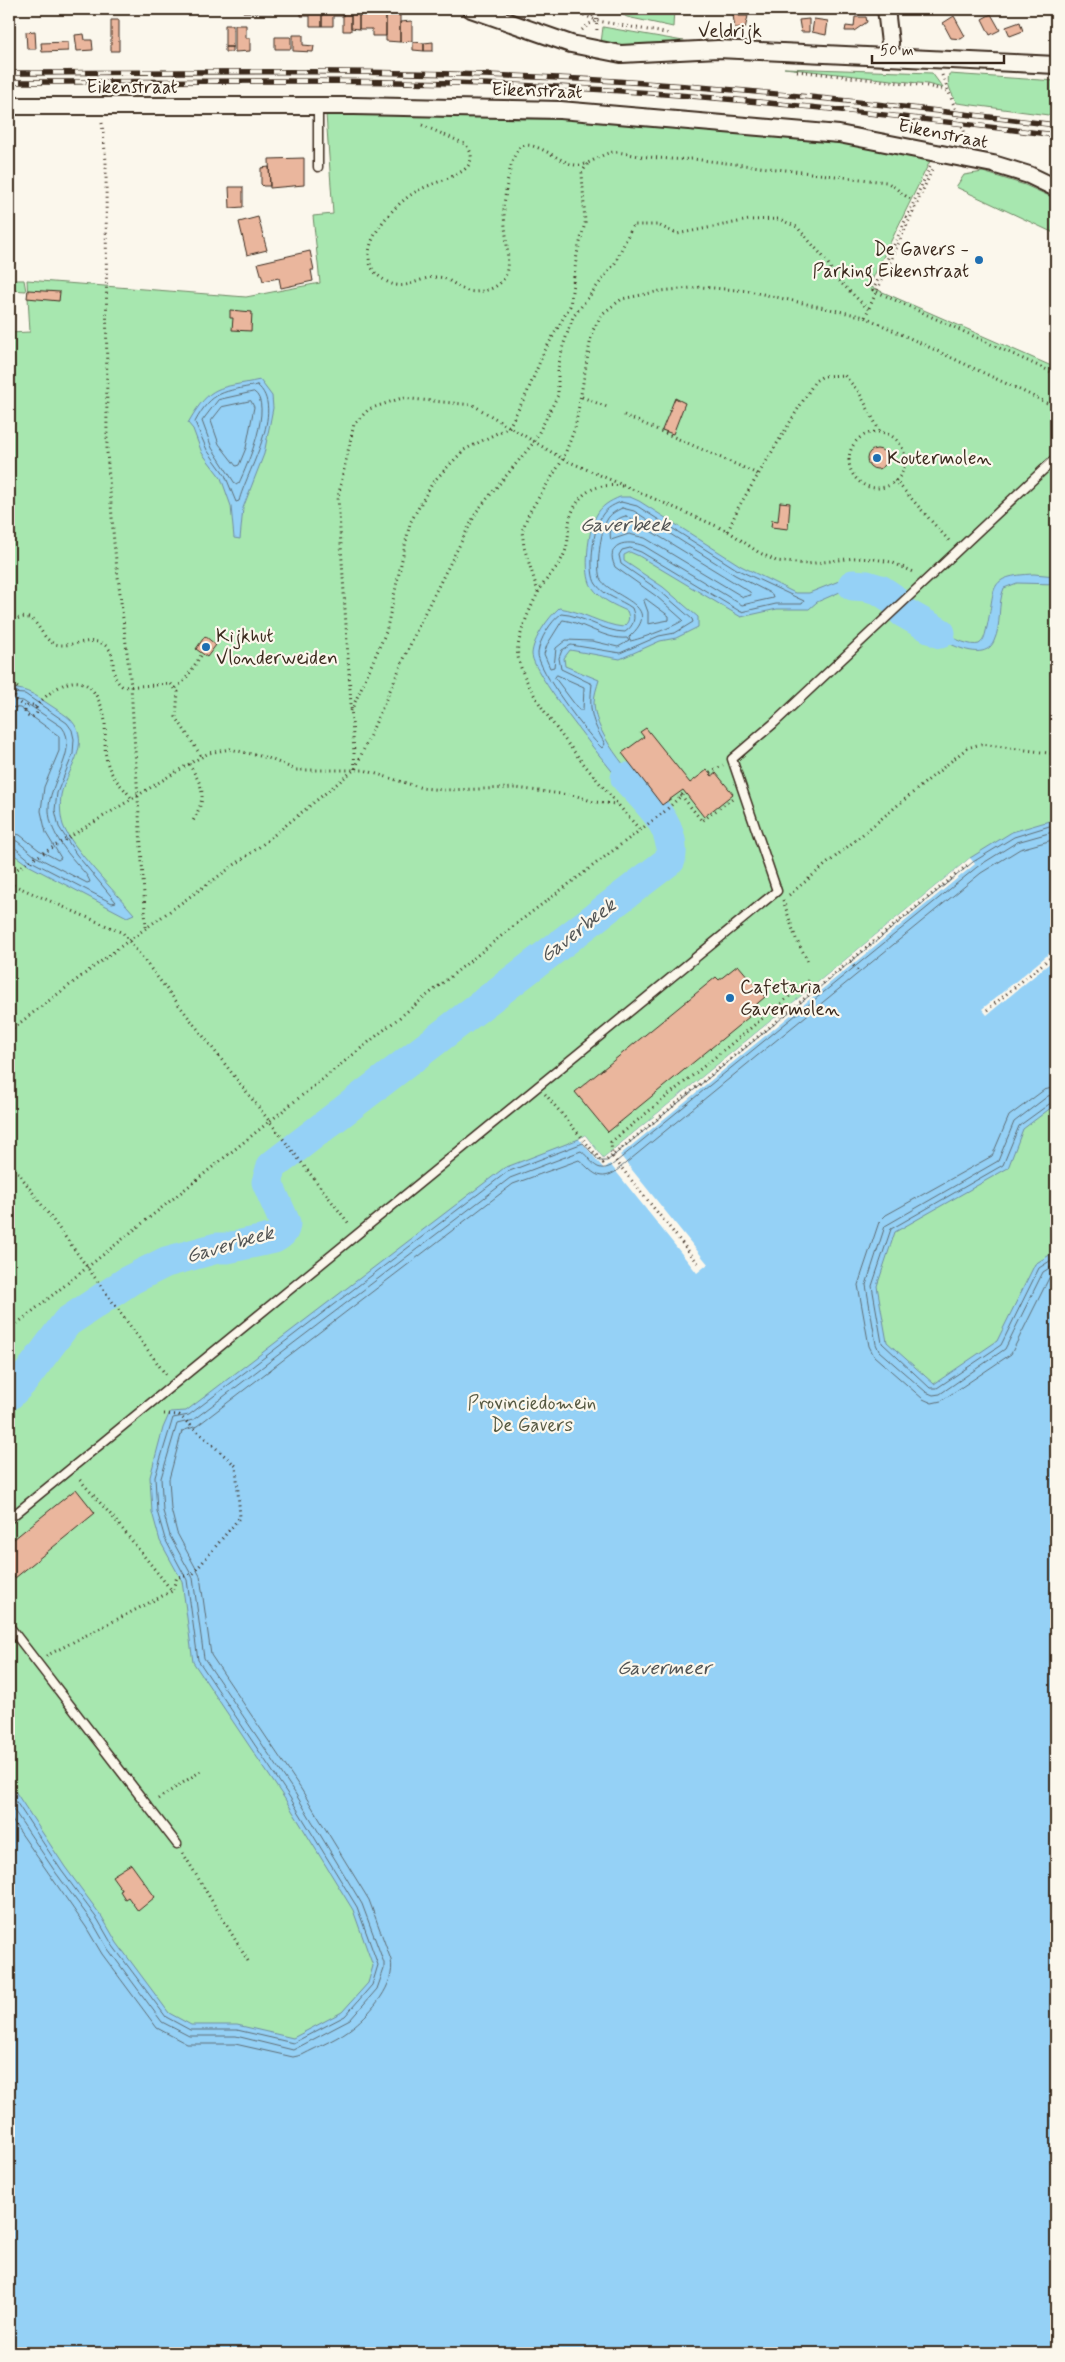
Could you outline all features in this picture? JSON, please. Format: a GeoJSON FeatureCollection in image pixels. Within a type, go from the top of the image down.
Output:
{"type":"FeatureCollection","features":[{"type":"Feature","properties":{"kind":"street","name":"Veldrijk"},"geometry":{"type":"LineString","coordinates":[[471,9],[571,44],[621,54],[718,49],[1056,65]]}},
{"type":"Feature","properties":{"kind":"street"},"geometry":{"type":"LineString","coordinates":[[886,9],[890,43],[888,57]]}},
{"type":"Feature","properties":{"kind":"street","name":"Eikenstraat"},"geometry":{"type":"LineString","coordinates":[[9,106],[405,107],[560,110],[839,134],[993,164],[1028,175],[1056,188]]}},
{"type":"Feature","properties":{"kind":"lane"},"geometry":{"type":"LineString","coordinates":[[318,107],[318,167]]}},
{"type":"Feature","properties":{"kind":"lane"},"geometry":{"type":"LineString","coordinates":[[9,1519],[778,891],[732,759],[772,724],[1056,458]]}},
{"type":"Feature","properties":{"kind":"lane"},"geometry":{"type":"LineString","coordinates":[[9,1626],[177,1844]]}},
{"type":"Feature","properties":{"kind":"path"},"geometry":{"type":"LineString","coordinates":[[570,9],[598,21],[678,35]]}},
{"type":"Feature","properties":{"kind":"path"},"geometry":{"type":"LineString","coordinates":[[585,9],[598,21]]}},
{"type":"Feature","properties":{"kind":"path"},"geometry":{"type":"LineString","coordinates":[[596,9],[598,21]]}},
{"type":"Feature","properties":{"kind":"path"},"geometry":{"type":"LineString","coordinates":[[794,71],[927,86],[947,91],[968,141]]}},
{"type":"Feature","properties":{"kind":"path"},"geometry":{"type":"LineString","coordinates":[[101,106],[106,161],[107,452],[114,543],[133,686],[137,797],[146,928]]}},
{"type":"Feature","properties":{"kind":"path"},"geometry":{"type":"LineString","coordinates":[[405,107],[417,121],[426,127],[464,143],[469,148],[471,155],[468,166],[461,172],[416,191],[399,204],[369,245],[368,258],[373,270],[380,278],[398,286],[437,277],[446,279],[469,292],[494,288],[502,283],[506,273],[504,207],[517,150],[529,145],[575,165],[589,162],[613,152],[886,182],[898,188],[903,196],[914,200]]}},
{"type":"Feature","properties":{"kind":"path"},"geometry":{"type":"LineString","coordinates":[[939,152],[914,200],[873,290],[1056,374]]}},
{"type":"Feature","properties":{"kind":"path"},"geometry":{"type":"LineString","coordinates":[[864,317],[939,152]]}},
{"type":"Feature","properties":{"kind":"path"},"geometry":{"type":"LineString","coordinates":[[350,713],[386,632],[410,523],[433,482],[464,450],[509,427],[527,393],[543,354],[570,306],[585,223],[582,172],[589,162]]}},
{"type":"Feature","properties":{"kind":"path"},"geometry":{"type":"LineString","coordinates":[[9,1031],[128,941],[258,848],[355,769],[423,616],[477,511],[534,442],[558,395],[558,368],[573,317],[614,263],[634,225],[658,225],[677,234],[749,220],[778,220],[797,227],[826,260],[836,278],[868,309]]}},
{"type":"Feature","properties":{"kind":"path"},"geometry":{"type":"LineString","coordinates":[[538,592],[524,547],[522,531],[529,513],[563,459],[575,428],[592,332],[602,314],[622,299],[660,291],[701,287],[749,291],[864,317],[1056,407]]}},
{"type":"Feature","properties":{"kind":"path"},"geometry":{"type":"LineString","coordinates":[[728,531],[738,508],[760,475],[815,381],[823,376],[844,375],[850,380],[880,432]]}},
{"type":"Feature","properties":{"kind":"path"},"geometry":{"type":"LineString","coordinates":[[582,397],[607,407]]}},
{"type":"Feature","properties":{"kind":"path"},"geometry":{"type":"LineString","coordinates":[[355,769],[338,497],[354,424],[369,409],[402,398],[473,405],[563,459],[728,531],[758,552],[776,561],[807,564],[855,558],[874,559],[891,562],[927,578]]}},
{"type":"Feature","properties":{"kind":"path"},"geometry":{"type":"LineString","coordinates":[[624,414],[760,475]]}},
{"type":"Feature","properties":{"kind":"path"},"geometry":{"type":"LineString","coordinates":[[880,432],[896,440],[905,456],[901,473],[895,480],[888,485],[870,486],[855,476],[851,468],[851,450],[856,442],[871,433],[880,432]]}},
{"type":"Feature","properties":{"kind":"path"},"geometry":{"type":"LineString","coordinates":[[895,480],[957,549]]}},
{"type":"Feature","properties":{"kind":"path"},"geometry":{"type":"LineString","coordinates":[[625,486],[604,484],[581,496],[570,518],[564,558],[538,592],[517,648],[520,671],[531,692],[617,804],[640,830]]}},
{"type":"Feature","properties":{"kind":"path"},"geometry":{"type":"LineString","coordinates":[[9,623],[23,617],[32,620],[40,626],[47,638],[56,645],[90,642],[104,645],[110,651],[113,674],[123,687],[167,683],[176,688],[178,692],[176,717],[202,757]]}},
{"type":"Feature","properties":{"kind":"path"},"geometry":{"type":"LineString","coordinates":[[176,688],[185,680],[202,654]]}},
{"type":"Feature","properties":{"kind":"path"},"geometry":{"type":"LineString","coordinates":[[9,681],[18,688],[14,699],[26,708]]}},
{"type":"Feature","properties":{"kind":"path"},"geometry":{"type":"LineString","coordinates":[[35,707],[46,695],[70,682],[79,682],[91,687],[104,715],[106,756],[114,781],[132,800]]}},
{"type":"Feature","properties":{"kind":"path"},"geometry":{"type":"LineString","coordinates":[[26,708],[29,705],[35,707]]}},
{"type":"Feature","properties":{"kind":"path"},"geometry":{"type":"LineString","coordinates":[[26,708],[25,714],[32,717],[37,712],[35,707]]}},
{"type":"Feature","properties":{"kind":"path"},"geometry":{"type":"LineString","coordinates":[[783,900],[967,748],[981,744],[1056,754]]}},
{"type":"Feature","properties":{"kind":"path"},"geometry":{"type":"LineString","coordinates":[[9,874],[189,764],[214,751],[230,749],[262,756],[296,770],[355,769],[398,778],[422,788],[444,790],[516,788],[576,796],[594,802],[617,804]]}},
{"type":"Feature","properties":{"kind":"path"},"geometry":{"type":"LineString","coordinates":[[189,764],[202,789],[203,799],[193,821]]}},
{"type":"Feature","properties":{"kind":"path"},"geometry":{"type":"LineString","coordinates":[[681,795],[702,821],[742,790]]}},
{"type":"Feature","properties":{"kind":"path"},"geometry":{"type":"LineString","coordinates":[[9,1330],[520,921],[664,812],[685,792]]}},
{"type":"Feature","properties":{"kind":"path"},"geometry":{"type":"LineString","coordinates":[[538,1086],[604,1163],[970,863]]}},
{"type":"Feature","properties":{"kind":"path"},"geometry":{"type":"LineString","coordinates":[[9,883],[123,932],[128,941],[357,1233]]}},
{"type":"Feature","properties":{"kind":"path"},"geometry":{"type":"LineString","coordinates":[[778,891],[796,938],[809,963]]}},
{"type":"Feature","properties":{"kind":"path"},"geometry":{"type":"LineString","coordinates":[[987,1010],[1056,953]]}},
{"type":"Feature","properties":{"kind":"path"},"geometry":{"type":"LineString","coordinates":[[850,962],[859,972]]}},
{"type":"Feature","properties":{"kind":"path"},"geometry":{"type":"LineString","coordinates":[[698,1263],[612,1156],[611,1142],[812,978]]}},
{"type":"Feature","properties":{"kind":"path"},"geometry":{"type":"LineString","coordinates":[[9,1160],[174,1386]]}},
{"type":"Feature","properties":{"kind":"path"},"geometry":{"type":"LineString","coordinates":[[37,1661],[172,1591],[177,1577],[192,1576],[240,1517],[236,1466],[179,1415],[164,1414]]}},
{"type":"Feature","properties":{"kind":"path"},"geometry":{"type":"LineString","coordinates":[[70,1470],[112,1516],[172,1591]]}},
{"type":"Feature","properties":{"kind":"path"},"geometry":{"type":"LineString","coordinates":[[147,1806],[202,1770]]}},
{"type":"Feature","properties":{"kind":"path"},"geometry":{"type":"LineString","coordinates":[[177,1844],[248,1961]]}},
{"type":"Feature","properties":{"kind":"green space"},"geometry":{"type":"Polygon","coordinates":[[[613,9],[674,9],[673,27],[627,17],[613,9]]]}},
{"type":"Feature","properties":{"kind":"green space"},"geometry":{"type":"Polygon","coordinates":[[[603,27],[689,42],[630,46],[601,43],[603,27]]]}},
{"type":"Feature","properties":{"kind":"green space"},"geometry":{"type":"Polygon","coordinates":[[[784,68],[932,73],[943,88],[927,84],[784,68]]]}},
{"type":"Feature","properties":{"kind":"green space"},"geometry":{"type":"Polygon","coordinates":[[[949,74],[1056,81],[1056,116],[957,103],[949,86],[949,74]]]}},
{"type":"Feature","properties":{"kind":"green space","name":"Provinciedomein De Gavers"},"geometry":{"type":"Polygon","coordinates":[[[326,114],[576,118],[839,142],[931,159],[869,286],[1056,368],[1056,2353],[9,2353],[9,333],[30,332],[27,280],[246,297],[320,283],[313,216],[333,214],[326,114]]]}},
{"type":"Feature","properties":{"kind":"green space"},"geometry":{"type":"Polygon","coordinates":[[[983,172],[1025,185],[1056,199],[1056,234],[956,187],[964,175],[983,172]]]}},
{"type":"Feature","properties":{"kind":"green space"},"geometry":{"type":"Polygon","coordinates":[[[9,280],[24,280],[26,291],[9,290],[9,280]]]}},
{"type":"Feature","properties":{"kind":"water"},"geometry":{"type":"Polygon","coordinates":[[[260,380],[272,396],[273,408],[264,454],[243,508],[240,539],[234,538],[231,506],[221,478],[202,453],[193,429],[188,423],[210,394],[225,387],[260,380]]]}},
{"type":"Feature","properties":{"kind":"water","name":"Gaverbeek"},"geometry":{"type":"Polygon","coordinates":[[[620,497],[630,497],[639,501],[741,566],[795,593],[809,593],[839,581],[854,579],[884,584],[899,591],[888,602],[872,599],[856,592],[840,592],[817,602],[809,609],[777,609],[741,617],[639,556],[630,552],[624,555],[624,561],[663,587],[698,617],[698,627],[676,638],[660,641],[620,659],[570,650],[564,658],[565,666],[599,680],[594,700],[596,717],[609,745],[629,772],[660,807],[648,816],[547,686],[536,667],[532,654],[535,642],[542,629],[559,608],[615,626],[623,627],[628,622],[627,611],[608,602],[592,587],[589,581],[587,563],[591,531],[598,512],[609,502],[620,497]]]}},
{"type":"Feature","properties":{"kind":"water"},"geometry":{"type":"Polygon","coordinates":[[[1034,574],[1056,576],[1056,584],[1017,583],[1004,588],[996,635],[994,641],[987,649],[976,651],[963,649],[934,636],[900,615],[906,609],[942,632],[963,642],[979,644],[985,634],[996,586],[1000,581],[1008,578],[1034,574]]]}},
{"type":"Feature","properties":{"kind":"water"},"geometry":{"type":"Polygon","coordinates":[[[9,688],[22,690],[37,696],[67,716],[77,729],[79,748],[61,795],[60,810],[63,825],[67,834],[84,857],[134,914],[127,917],[28,865],[9,851],[9,688]]]}},
{"type":"Feature","properties":{"kind":"water","name":"Gavermeer"},"geometry":{"type":"Polygon","coordinates":[[[1056,819],[1056,1104],[1023,1129],[1008,1168],[895,1232],[877,1286],[887,1342],[934,1384],[997,1341],[1035,1264],[1056,1251],[1056,2353],[9,2353],[9,1782],[65,1867],[102,1917],[117,1943],[169,2013],[191,2025],[237,2025],[293,2038],[342,2012],[368,1983],[373,1966],[353,1910],[285,1799],[193,1662],[182,1581],[160,1541],[152,1512],[150,1477],[163,1428],[170,1412],[186,1411],[504,1168],[585,1135],[603,1158],[970,858],[1012,832],[1056,819]]]}},
{"type":"Feature","properties":{"kind":"pier"},"geometry":{"type":"Polygon","coordinates":[[[970,858],[975,864],[620,1155],[708,1264],[697,1273],[610,1164],[604,1169],[579,1139],[585,1135],[603,1158],[970,858]]]}},
{"type":"Feature","properties":{"kind":"pier"},"geometry":{"type":"Polygon","coordinates":[[[1056,948],[1056,958],[987,1015],[982,1009],[1056,948]]]}},
{"type":"Feature","properties":{"kind":"building"},"geometry":{"type":"Polygon","coordinates":[[[243,9],[264,9],[264,12],[243,12],[243,9]]]}},
{"type":"Feature","properties":{"kind":"building"},"geometry":{"type":"Polygon","coordinates":[[[264,9],[285,9],[285,12],[264,12],[264,9]]]}},
{"type":"Feature","properties":{"kind":"building"},"geometry":{"type":"Polygon","coordinates":[[[301,9],[322,9],[322,26],[310,26],[310,16],[301,16],[301,9]]]}},
{"type":"Feature","properties":{"kind":"building"},"geometry":{"type":"Polygon","coordinates":[[[322,9],[343,9],[343,16],[333,16],[333,26],[322,26],[322,9]]]}},
{"type":"Feature","properties":{"kind":"building"},"geometry":{"type":"Polygon","coordinates":[[[343,9],[351,9],[351,31],[343,31],[343,9]]]}},
{"type":"Feature","properties":{"kind":"building"},"geometry":{"type":"Polygon","coordinates":[[[351,9],[359,9],[359,29],[351,28],[351,9]]]}},
{"type":"Feature","properties":{"kind":"building"},"geometry":{"type":"Polygon","coordinates":[[[386,9],[396,9],[396,15],[386,15],[386,9]]]}},
{"type":"Feature","properties":{"kind":"building"},"geometry":{"type":"Polygon","coordinates":[[[732,9],[739,9],[739,16],[748,16],[745,29],[735,28],[732,9]]]}},
{"type":"Feature","properties":{"kind":"building"},"geometry":{"type":"Polygon","coordinates":[[[359,10],[386,10],[386,36],[372,36],[372,29],[359,29],[359,10]]]}},
{"type":"Feature","properties":{"kind":"building"},"geometry":{"type":"Polygon","coordinates":[[[991,14],[1000,30],[990,35],[982,19],[991,14]]]}},
{"type":"Feature","properties":{"kind":"building"},"geometry":{"type":"Polygon","coordinates":[[[386,15],[400,15],[400,42],[386,41],[386,15]]]}},
{"type":"Feature","properties":{"kind":"building"},"geometry":{"type":"Polygon","coordinates":[[[954,16],[965,36],[961,39],[951,38],[943,23],[954,16]]]}},
{"type":"Feature","properties":{"kind":"building"},"geometry":{"type":"Polygon","coordinates":[[[855,17],[866,17],[867,22],[854,31],[845,31],[846,26],[854,27],[855,17]]]}},
{"type":"Feature","properties":{"kind":"building"},"geometry":{"type":"Polygon","coordinates":[[[809,19],[809,32],[801,32],[799,20],[809,19]]]}},
{"type":"Feature","properties":{"kind":"building"},"geometry":{"type":"Polygon","coordinates":[[[814,19],[828,21],[826,35],[812,32],[814,19]]]}},
{"type":"Feature","properties":{"kind":"building"},"geometry":{"type":"Polygon","coordinates":[[[111,20],[119,20],[119,51],[111,51],[111,20]]]}},
{"type":"Feature","properties":{"kind":"building"},"geometry":{"type":"Polygon","coordinates":[[[412,21],[412,41],[400,42],[400,22],[412,21]]]}},
{"type":"Feature","properties":{"kind":"building"},"geometry":{"type":"Polygon","coordinates":[[[1020,22],[1023,31],[1010,36],[1006,27],[1020,22]]]}},
{"type":"Feature","properties":{"kind":"building"},"geometry":{"type":"Polygon","coordinates":[[[225,25],[233,25],[233,47],[225,47],[225,25]]]}},
{"type":"Feature","properties":{"kind":"building"},"geometry":{"type":"Polygon","coordinates":[[[235,25],[246,25],[246,38],[250,38],[250,51],[235,52],[235,25]]]}},
{"type":"Feature","properties":{"kind":"building"},"geometry":{"type":"Polygon","coordinates":[[[35,31],[36,49],[27,49],[26,32],[35,31]]]}},
{"type":"Feature","properties":{"kind":"building"},"geometry":{"type":"Polygon","coordinates":[[[84,34],[85,40],[92,40],[93,50],[77,51],[75,35],[84,34]]]}},
{"type":"Feature","properties":{"kind":"building"},"geometry":{"type":"Polygon","coordinates":[[[293,35],[303,35],[303,45],[314,46],[313,52],[293,51],[293,35]]]}},
{"type":"Feature","properties":{"kind":"building"},"geometry":{"type":"Polygon","coordinates":[[[275,37],[291,37],[291,49],[275,49],[275,37]]]}},
{"type":"Feature","properties":{"kind":"building"},"geometry":{"type":"Polygon","coordinates":[[[68,42],[68,51],[42,52],[41,43],[68,42]]]}},
{"type":"Feature","properties":{"kind":"building"},"geometry":{"type":"Polygon","coordinates":[[[413,42],[424,43],[424,51],[413,50],[413,42]]]}},
{"type":"Feature","properties":{"kind":"building"},"geometry":{"type":"Polygon","coordinates":[[[433,42],[433,51],[424,51],[424,43],[433,42]]]}},
{"type":"Feature","properties":{"kind":"building"},"geometry":{"type":"Polygon","coordinates":[[[225,47],[232,47],[232,52],[225,52],[225,47]]]}},
{"type":"Feature","properties":{"kind":"building"},"geometry":{"type":"Polygon","coordinates":[[[304,158],[304,185],[270,188],[269,159],[304,158]]]}},
{"type":"Feature","properties":{"kind":"building"},"geometry":{"type":"Polygon","coordinates":[[[269,167],[270,186],[263,186],[261,184],[261,168],[269,167]]]}},
{"type":"Feature","properties":{"kind":"building"},"geometry":{"type":"Polygon","coordinates":[[[229,187],[243,187],[243,207],[230,208],[229,187]]]}},
{"type":"Feature","properties":{"kind":"building"},"geometry":{"type":"Polygon","coordinates":[[[258,217],[267,250],[247,255],[239,222],[258,217]]]}},
{"type":"Feature","properties":{"kind":"building"},"geometry":{"type":"Polygon","coordinates":[[[310,251],[314,270],[311,270],[313,281],[281,288],[279,278],[263,281],[258,263],[310,251]]]}},
{"type":"Feature","properties":{"kind":"building"},"geometry":{"type":"Polygon","coordinates":[[[28,290],[60,292],[59,301],[27,298],[28,290]]]}},
{"type":"Feature","properties":{"kind":"building"},"geometry":{"type":"Polygon","coordinates":[[[230,310],[252,312],[251,331],[232,330],[233,318],[230,318],[230,310]]]}},
{"type":"Feature","properties":{"kind":"building"},"geometry":{"type":"Polygon","coordinates":[[[675,398],[685,403],[673,434],[662,430],[675,398]]]}},
{"type":"Feature","properties":{"kind":"building","name":"Koutermolen"},"geometry":{"type":"Polygon","coordinates":[[[877,449],[884,452],[887,459],[884,466],[877,469],[870,466],[867,459],[870,452],[877,449]]]}},
{"type":"Feature","properties":{"kind":"building"},"geometry":{"type":"Polygon","coordinates":[[[780,502],[790,503],[788,529],[771,527],[772,520],[778,521],[780,502]]]}},
{"type":"Feature","properties":{"kind":"building","name":"Kijkhut Vlonderweiden"},"geometry":{"type":"Polygon","coordinates":[[[205,636],[216,645],[207,657],[196,649],[205,636]]]}},
{"type":"Feature","properties":{"kind":"building"},"geometry":{"type":"Polygon","coordinates":[[[646,728],[690,783],[707,770],[712,776],[716,773],[733,794],[704,817],[683,790],[662,805],[622,753],[644,737],[640,732],[646,728]]]}},
{"type":"Feature","properties":{"kind":"building"},"geometry":{"type":"Polygon","coordinates":[[[738,965],[765,997],[746,1013],[749,1017],[608,1132],[575,1092],[716,977],[719,980],[738,965]]]}},
{"type":"Feature","properties":{"kind":"building"},"geometry":{"type":"Polygon","coordinates":[[[76,1489],[95,1513],[15,1578],[9,1570],[9,1543],[76,1489]]]}},
{"type":"Feature","properties":{"kind":"building"},"geometry":{"type":"Polygon","coordinates":[[[131,1864],[155,1897],[138,1911],[128,1897],[125,1899],[120,1891],[122,1890],[112,1876],[131,1864]]]}},
{"type":"Feature","properties":{"kind":"waterway","name":"Gaverbeek"},"geometry":{"type":"LineString","coordinates":[[853,585],[867,586],[880,590],[892,598],[903,612],[940,633]]}},
{"type":"Feature","properties":{"kind":"waterway","name":"Gaverbeek"},"geometry":{"type":"LineString","coordinates":[[9,1395],[23,1381],[67,1322],[130,1280],[166,1262],[217,1248],[227,1248],[274,1238],[281,1234],[285,1223],[267,1182],[272,1166],[670,860],[671,848],[665,826],[651,805],[626,778]]}},
{"type":"Feature","properties":{"kind":"railway"},"geometry":{"type":"LineString","coordinates":[[9,73],[338,72],[470,74],[601,80],[796,96],[1056,125]]}},
{"type":"Feature","properties":{"kind":"railway"},"geometry":{"type":"LineString","coordinates":[[9,82],[338,81],[536,86],[731,99],[1056,135]]}},
{"type":"Feature","properties":{"kind":"place","name":"De Gavers - Parking Eikenstraat"},"geometry":{"type":"Point","coordinates":[979,260]}},
{"type":"Feature","properties":{"kind":"place","name":"Koutermolen"},"geometry":{"type":"Point","coordinates":[877,458]}},
{"type":"Feature","properties":{"kind":"place","name":"Kijkhut Vlonderweiden"},"geometry":{"type":"Point","coordinates":[206,647]}},
{"type":"Feature","properties":{"kind":"place","name":"Cafetaria Gavermolen"},"geometry":{"type":"Point","coordinates":[730,998]}}]}
